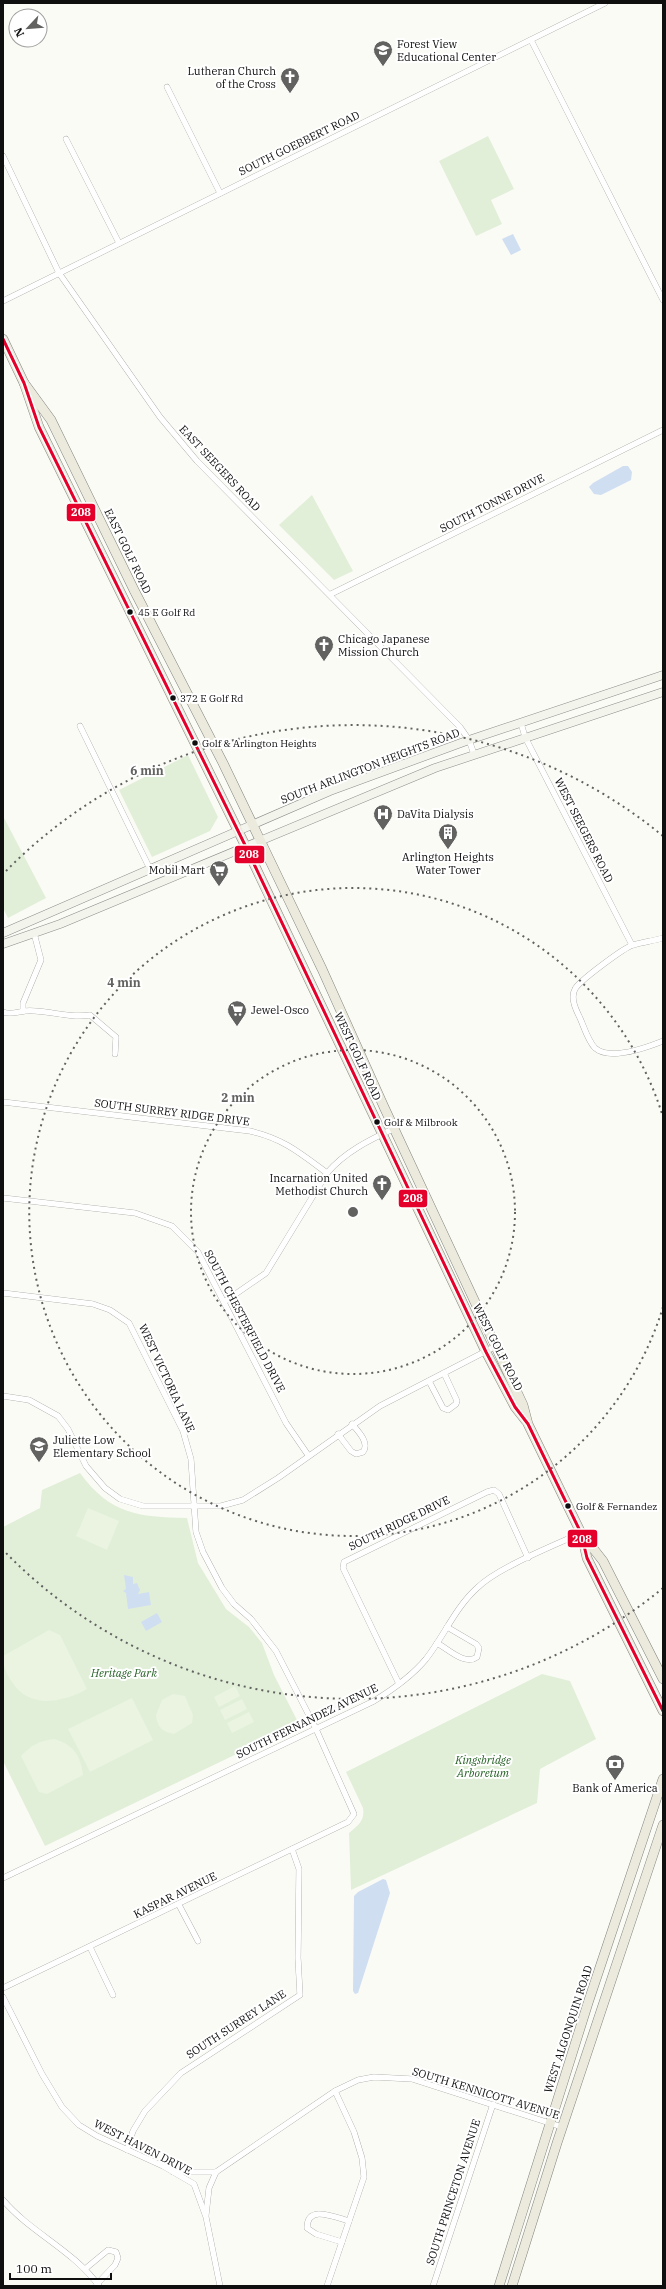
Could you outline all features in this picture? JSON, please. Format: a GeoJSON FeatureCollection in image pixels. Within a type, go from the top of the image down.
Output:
{"type":"FeatureCollection","features":[{"type":"Feature","properties":{"kind":"main road","name":"EAST GOLF ROAD"},"geometry":{"type":"LineString","coordinates":[[3,339],[24,383],[39,427],[245,846]]}},
{"type":"Feature","properties":{"kind":"main road","name":"EAST GOLF ROAD"},"geometry":{"type":"LineString","coordinates":[[24,383],[51,420],[260,839]]}},
{"type":"Feature","properties":{"kind":"main road","name":"SOUTH ARLINGTON HEIGHTS ROAD"},"geometry":{"type":"LineString","coordinates":[[3,933],[238,830],[336,789],[469,740],[663,675]]}},
{"type":"Feature","properties":{"kind":"main road"},"geometry":{"type":"LineString","coordinates":[[3,944],[34,933],[429,770],[663,692]]}},
{"type":"Feature","properties":{"kind":"main road","name":"WEST GOLF ROAD"},"geometry":{"type":"LineString","coordinates":[[260,839],[322,969],[496,1346],[523,1405],[528,1424],[581,1533],[603,1561],[663,1679]]}},
{"type":"Feature","properties":{"kind":"main road","name":"WEST GOLF ROAD"},"geometry":{"type":"LineString","coordinates":[[245,846],[486,1352],[515,1407],[528,1424]]}},
{"type":"Feature","properties":{"kind":"main road","name":"WEST GOLF ROAD"},"geometry":{"type":"LineString","coordinates":[[581,1533],[587,1558],[663,1712]]}},
{"type":"Feature","properties":{"kind":"main road","name":"WEST ALGONQUIN ROAD"},"geometry":{"type":"LineString","coordinates":[[499,2286],[663,1779]]}},
{"type":"Feature","properties":{"kind":"main road"},"geometry":{"type":"LineString","coordinates":[[512,2286],[562,2127],[663,1825]]}},
{"type":"Feature","properties":{"kind":"street","name":"SOUTH GOEBBERT ROAD"},"geometry":{"type":"LineString","coordinates":[[3,301],[605,3]]}},
{"type":"Feature","properties":{"kind":"street"},"geometry":{"type":"LineString","coordinates":[[531,40],[663,300]]}},
{"type":"Feature","properties":{"kind":"street"},"geometry":{"type":"LineString","coordinates":[[167,87],[220,193]]}},
{"type":"Feature","properties":{"kind":"street"},"geometry":{"type":"LineString","coordinates":[[66,139],[119,243]]}},
{"type":"Feature","properties":{"kind":"street","name":"EAST SEEGERS ROAD"},"geometry":{"type":"LineString","coordinates":[[3,156],[59,273],[160,417],[197,461],[331,594],[460,727],[469,740],[474,754]]}},
{"type":"Feature","properties":{"kind":"street","name":"SOUTH TONNE DRIVE"},"geometry":{"type":"LineString","coordinates":[[331,594],[663,430]]}},
{"type":"Feature","properties":{"kind":"street","name":"WEST SEEGERS ROAD"},"geometry":{"type":"LineString","coordinates":[[521,723],[525,737],[632,945]]}},
{"type":"Feature","properties":{"kind":"street"},"geometry":{"type":"LineString","coordinates":[[80,726],[150,869]]}},
{"type":"Feature","properties":{"kind":"street"},"geometry":{"type":"LineString","coordinates":[[23,1011],[23,1003],[41,960],[34,933]]}},
{"type":"Feature","properties":{"kind":"street"},"geometry":{"type":"LineString","coordinates":[[663,938],[632,945],[578,985],[573,995],[575,1008],[591,1042],[598,1050],[616,1053],[627,1052],[663,1041]]}},
{"type":"Feature","properties":{"kind":"street"},"geometry":{"type":"LineString","coordinates":[[3,1012],[12,1014],[23,1011],[77,1017],[90,1015],[116,1037],[115,1054]]}},
{"type":"Feature","properties":{"kind":"street","name":"SOUTH SURREY RIDGE DRIVE"},"geometry":{"type":"LineString","coordinates":[[3,1102],[250,1131],[272,1136],[293,1148],[326,1173]]}},
{"type":"Feature","properties":{"kind":"street"},"geometry":{"type":"LineString","coordinates":[[224,1302],[266,1273],[326,1173],[350,1152],[381,1134],[395,1128]]}},
{"type":"Feature","properties":{"kind":"street","name":"SOUTH CHESTERFIELD DRIVE"},"geometry":{"type":"LineString","coordinates":[[3,1198],[134,1213],[172,1226],[198,1252],[286,1423],[308,1455]]}},
{"type":"Feature","properties":{"kind":"street","name":"WEST VICTORIA LANE"},"geometry":{"type":"LineString","coordinates":[[3,1293],[93,1304],[110,1310],[129,1323],[183,1431],[191,1459],[196,1532],[203,1552],[222,1588],[234,1604],[251,1619],[276,1652],[316,1729],[354,1810],[353,1817]]}},
{"type":"Feature","properties":{"kind":"street"},"geometry":{"type":"LineString","coordinates":[[3,1396],[29,1400],[58,1416],[68,1429],[86,1466],[105,1488],[120,1499],[143,1506],[221,1506],[243,1500],[278,1478],[308,1455],[380,1406],[496,1346]]}},
{"type":"Feature","properties":{"kind":"street"},"geometry":{"type":"LineString","coordinates":[[429,1381],[443,1408],[448,1410],[452,1408],[457,1400],[444,1373]]}},
{"type":"Feature","properties":{"kind":"street"},"geometry":{"type":"LineString","coordinates":[[338,1434],[351,1451],[356,1454],[362,1452],[365,1444],[362,1437],[352,1424]]}},
{"type":"Feature","properties":{"kind":"street","name":"SOUTH RIDGE DRIVE"},"geometry":{"type":"LineString","coordinates":[[399,1684],[343,1568],[344,1562],[486,1492],[494,1490],[499,1494],[528,1558]]}},
{"type":"Feature","properties":{"kind":"street","name":"SOUTH FERNANDEZ AVENUE"},"geometry":{"type":"LineString","coordinates":[[3,1878],[374,1701],[399,1684],[425,1660],[464,1601],[478,1587],[492,1576],[581,1533]]}},
{"type":"Feature","properties":{"kind":"street"},"geometry":{"type":"LineString","coordinates":[[437,1643],[464,1659],[473,1660],[477,1656],[479,1648],[476,1644],[447,1627]]}},
{"type":"Feature","properties":{"kind":"street","name":"KASPAR AVENUE"},"geometry":{"type":"LineString","coordinates":[[3,1988],[179,1905],[348,1822],[353,1817]]}},
{"type":"Feature","properties":{"kind":"street","name":"SOUTH SURREY LANE"},"geometry":{"type":"LineString","coordinates":[[126,2150],[133,2131],[144,2111],[181,2073],[300,1995],[298,1958],[299,1869],[292,1849]]}},
{"type":"Feature","properties":{"kind":"street"},"geometry":{"type":"LineString","coordinates":[[179,1905],[198,1941]]}},
{"type":"Feature","properties":{"kind":"street"},"geometry":{"type":"LineString","coordinates":[[90,1947],[113,1995]]}},
{"type":"Feature","properties":{"kind":"street","name":"WEST HAVEN DRIVE"},"geometry":{"type":"LineString","coordinates":[[3,1997],[42,2074],[62,2107],[79,2125],[97,2136],[173,2172],[194,2184],[206,2215],[220,2286]]}},
{"type":"Feature","properties":{"kind":"street","name":"SOUTH KENNICOTT AVENUE"},"geometry":{"type":"LineString","coordinates":[[216,2172],[335,2091],[358,2080],[369,2078],[412,2079],[562,2127]]}},
{"type":"Feature","properties":{"kind":"street"},"geometry":{"type":"LineString","coordinates":[[327,2286],[364,2177],[362,2158],[354,2132],[335,2091]]}},
{"type":"Feature","properties":{"kind":"street","name":"SOUTH PRINCETON AVENUE"},"geometry":{"type":"LineString","coordinates":[[433,2286],[493,2104]]}},
{"type":"Feature","properties":{"kind":"street"},"geometry":{"type":"LineString","coordinates":[[173,2172],[216,2172],[209,2188],[206,2215]]}},
{"type":"Feature","properties":{"kind":"street"},"geometry":{"type":"LineString","coordinates":[[3,2200],[49,2240],[68,2253],[85,2269],[98,2285],[115,2265],[118,2258],[116,2252],[108,2250],[85,2269]]}},
{"type":"Feature","properties":{"kind":"street"},"geometry":{"type":"LineString","coordinates":[[342,2242],[316,2234],[306,2228],[307,2220],[311,2215],[318,2212],[349,2221]]}},
{"type":"Feature","properties":{"kind":"green space"},"geometry":{"type":"Polygon","coordinates":[[[488,136],[514,189],[491,200],[502,224],[476,236],[439,161],[488,136]]]}},
{"type":"Feature","properties":{"kind":"green space"},"geometry":{"type":"Polygon","coordinates":[[[312,495],[353,571],[334,580],[279,525],[312,495]]]}},
{"type":"Feature","properties":{"kind":"green space"},"geometry":{"type":"Polygon","coordinates":[[[188,755],[218,817],[210,831],[152,857],[119,790],[188,755]]]}},
{"type":"Feature","properties":{"kind":"green space"},"geometry":{"type":"Polygon","coordinates":[[[3,816],[46,898],[8,918],[3,908],[3,816]]]}},
{"type":"Feature","properties":{"kind":"green space","name":"Heritage Park"},"geometry":{"type":"Polygon","coordinates":[[[80,1473],[91,1487],[114,1505],[140,1514],[187,1518],[198,1563],[226,1609],[249,1627],[262,1643],[274,1675],[299,1724],[45,1846],[3,1761],[3,1527],[40,1508],[42,1490],[80,1473]]]}},
{"type":"Feature","properties":{"kind":"green space"},"geometry":{"type":"Polygon","coordinates":[[[88,1508],[119,1521],[107,1550],[76,1536],[88,1508]]]}},
{"type":"Feature","properties":{"kind":"green space"},"geometry":{"type":"Polygon","coordinates":[[[49,1630],[60,1635],[87,1689],[78,1694],[58,1700],[47,1701],[28,1697],[19,1691],[5,1670],[3,1656],[49,1630]]]}},
{"type":"Feature","properties":{"kind":"green space","name":"Kingsbridge Arboretum"},"geometry":{"type":"Polygon","coordinates":[[[542,1674],[570,1681],[596,1739],[540,1769],[537,1803],[351,1890],[349,1833],[362,1820],[363,1808],[346,1772],[542,1674]]]}},
{"type":"Feature","properties":{"kind":"green space"},"geometry":{"type":"Polygon","coordinates":[[[235,1686],[240,1696],[219,1707],[214,1697],[235,1686]]]}},
{"type":"Feature","properties":{"kind":"green space"},"geometry":{"type":"Polygon","coordinates":[[[173,1694],[185,1696],[193,1715],[192,1723],[174,1734],[166,1732],[159,1726],[156,1715],[162,1700],[173,1694]]]}},
{"type":"Feature","properties":{"kind":"green space"},"geometry":{"type":"Polygon","coordinates":[[[132,1698],[153,1740],[90,1772],[68,1729],[132,1698]]]}},
{"type":"Feature","properties":{"kind":"green space"},"geometry":{"type":"Polygon","coordinates":[[[242,1699],[247,1709],[225,1720],[220,1710],[242,1699]]]}},
{"type":"Feature","properties":{"kind":"green space"},"geometry":{"type":"Polygon","coordinates":[[[249,1712],[254,1722],[232,1733],[227,1723],[249,1712]]]}},
{"type":"Feature","properties":{"kind":"green space"},"geometry":{"type":"Polygon","coordinates":[[[54,1739],[66,1744],[75,1752],[80,1762],[83,1775],[47,1794],[39,1792],[21,1756],[36,1744],[54,1739]]]}},
{"type":"Feature","properties":{"kind":"water"},"geometry":{"type":"Polygon","coordinates":[[[513,234],[521,250],[511,255],[502,239],[513,234]]]}},
{"type":"Feature","properties":{"kind":"water"},"geometry":{"type":"Polygon","coordinates":[[[623,466],[628,466],[632,472],[631,480],[601,495],[594,494],[589,487],[593,483],[623,466]]]}},
{"type":"Feature","properties":{"kind":"water"},"geometry":{"type":"Polygon","coordinates":[[[124,1575],[133,1577],[133,1584],[137,1583],[140,1590],[138,1594],[149,1592],[151,1605],[128,1609],[126,1593],[123,1591],[126,1589],[124,1575]]]}},
{"type":"Feature","properties":{"kind":"water"},"geometry":{"type":"Polygon","coordinates":[[[157,1613],[162,1622],[146,1631],[141,1622],[157,1613]]]}},
{"type":"Feature","properties":{"kind":"water"},"geometry":{"type":"Polygon","coordinates":[[[383,1879],[386,1880],[390,1893],[358,1993],[355,1994],[353,1991],[354,1896],[358,1892],[383,1879]]]}},
{"type":"Feature","properties":{"kind":"transit line","name":"208"},"geometry":{"type":"LineString","coordinates":[[3,339],[24,383],[39,427],[245,845],[486,1352],[515,1407],[528,1424],[581,1533],[587,1558],[663,1711]]}},
{"type":"Feature","properties":{"kind":"place","name":"Forest View Educational Center"},"geometry":{"type":"Point","coordinates":[383,67]}},
{"type":"Feature","properties":{"kind":"place","name":"Lutheran Church of the Cross"},"geometry":{"type":"Point","coordinates":[290,94]}},
{"type":"Feature","properties":{"kind":"place","name":"45 E Golf Rd"},"geometry":{"type":"Point","coordinates":[130,612]}},
{"type":"Feature","properties":{"kind":"place","name":"Chicago Japanese Mission Church"},"geometry":{"type":"Point","coordinates":[324,662]}},
{"type":"Feature","properties":{"kind":"place","name":"372 E Golf Rd"},"geometry":{"type":"Point","coordinates":[173,698]}},
{"type":"Feature","properties":{"kind":"place","name":"Golf & Arlington Heights"},"geometry":{"type":"Point","coordinates":[195,743]}},
{"type":"Feature","properties":{"kind":"place","name":"DaVita Dialysis"},"geometry":{"type":"Point","coordinates":[383,831]}},
{"type":"Feature","properties":{"kind":"place","name":"Arlington Heights Water Tower"},"geometry":{"type":"Point","coordinates":[448,850]}},
{"type":"Feature","properties":{"kind":"place","name":"Mobil Mart"},"geometry":{"type":"Point","coordinates":[219,887]}},
{"type":"Feature","properties":{"kind":"place","name":"Jewel-Osco"},"geometry":{"type":"Point","coordinates":[237,1027]}},
{"type":"Feature","properties":{"kind":"place","name":"Golf & Milbrook"},"geometry":{"type":"Point","coordinates":[377,1122]}},
{"type":"Feature","properties":{"kind":"place","name":"Incarnation United Methodist Church"},"geometry":{"type":"Point","coordinates":[382,1201]}},
{"type":"Feature","properties":{"kind":"place","name":"Juliette Low Elementary School"},"geometry":{"type":"Point","coordinates":[39,1463]}},
{"type":"Feature","properties":{"kind":"place","name":"Golf & Fernandez"},"geometry":{"type":"Point","coordinates":[568,1506]}},
{"type":"Feature","properties":{"kind":"place","name":"Bank of America"},"geometry":{"type":"Point","coordinates":[615,1781]}}]}
